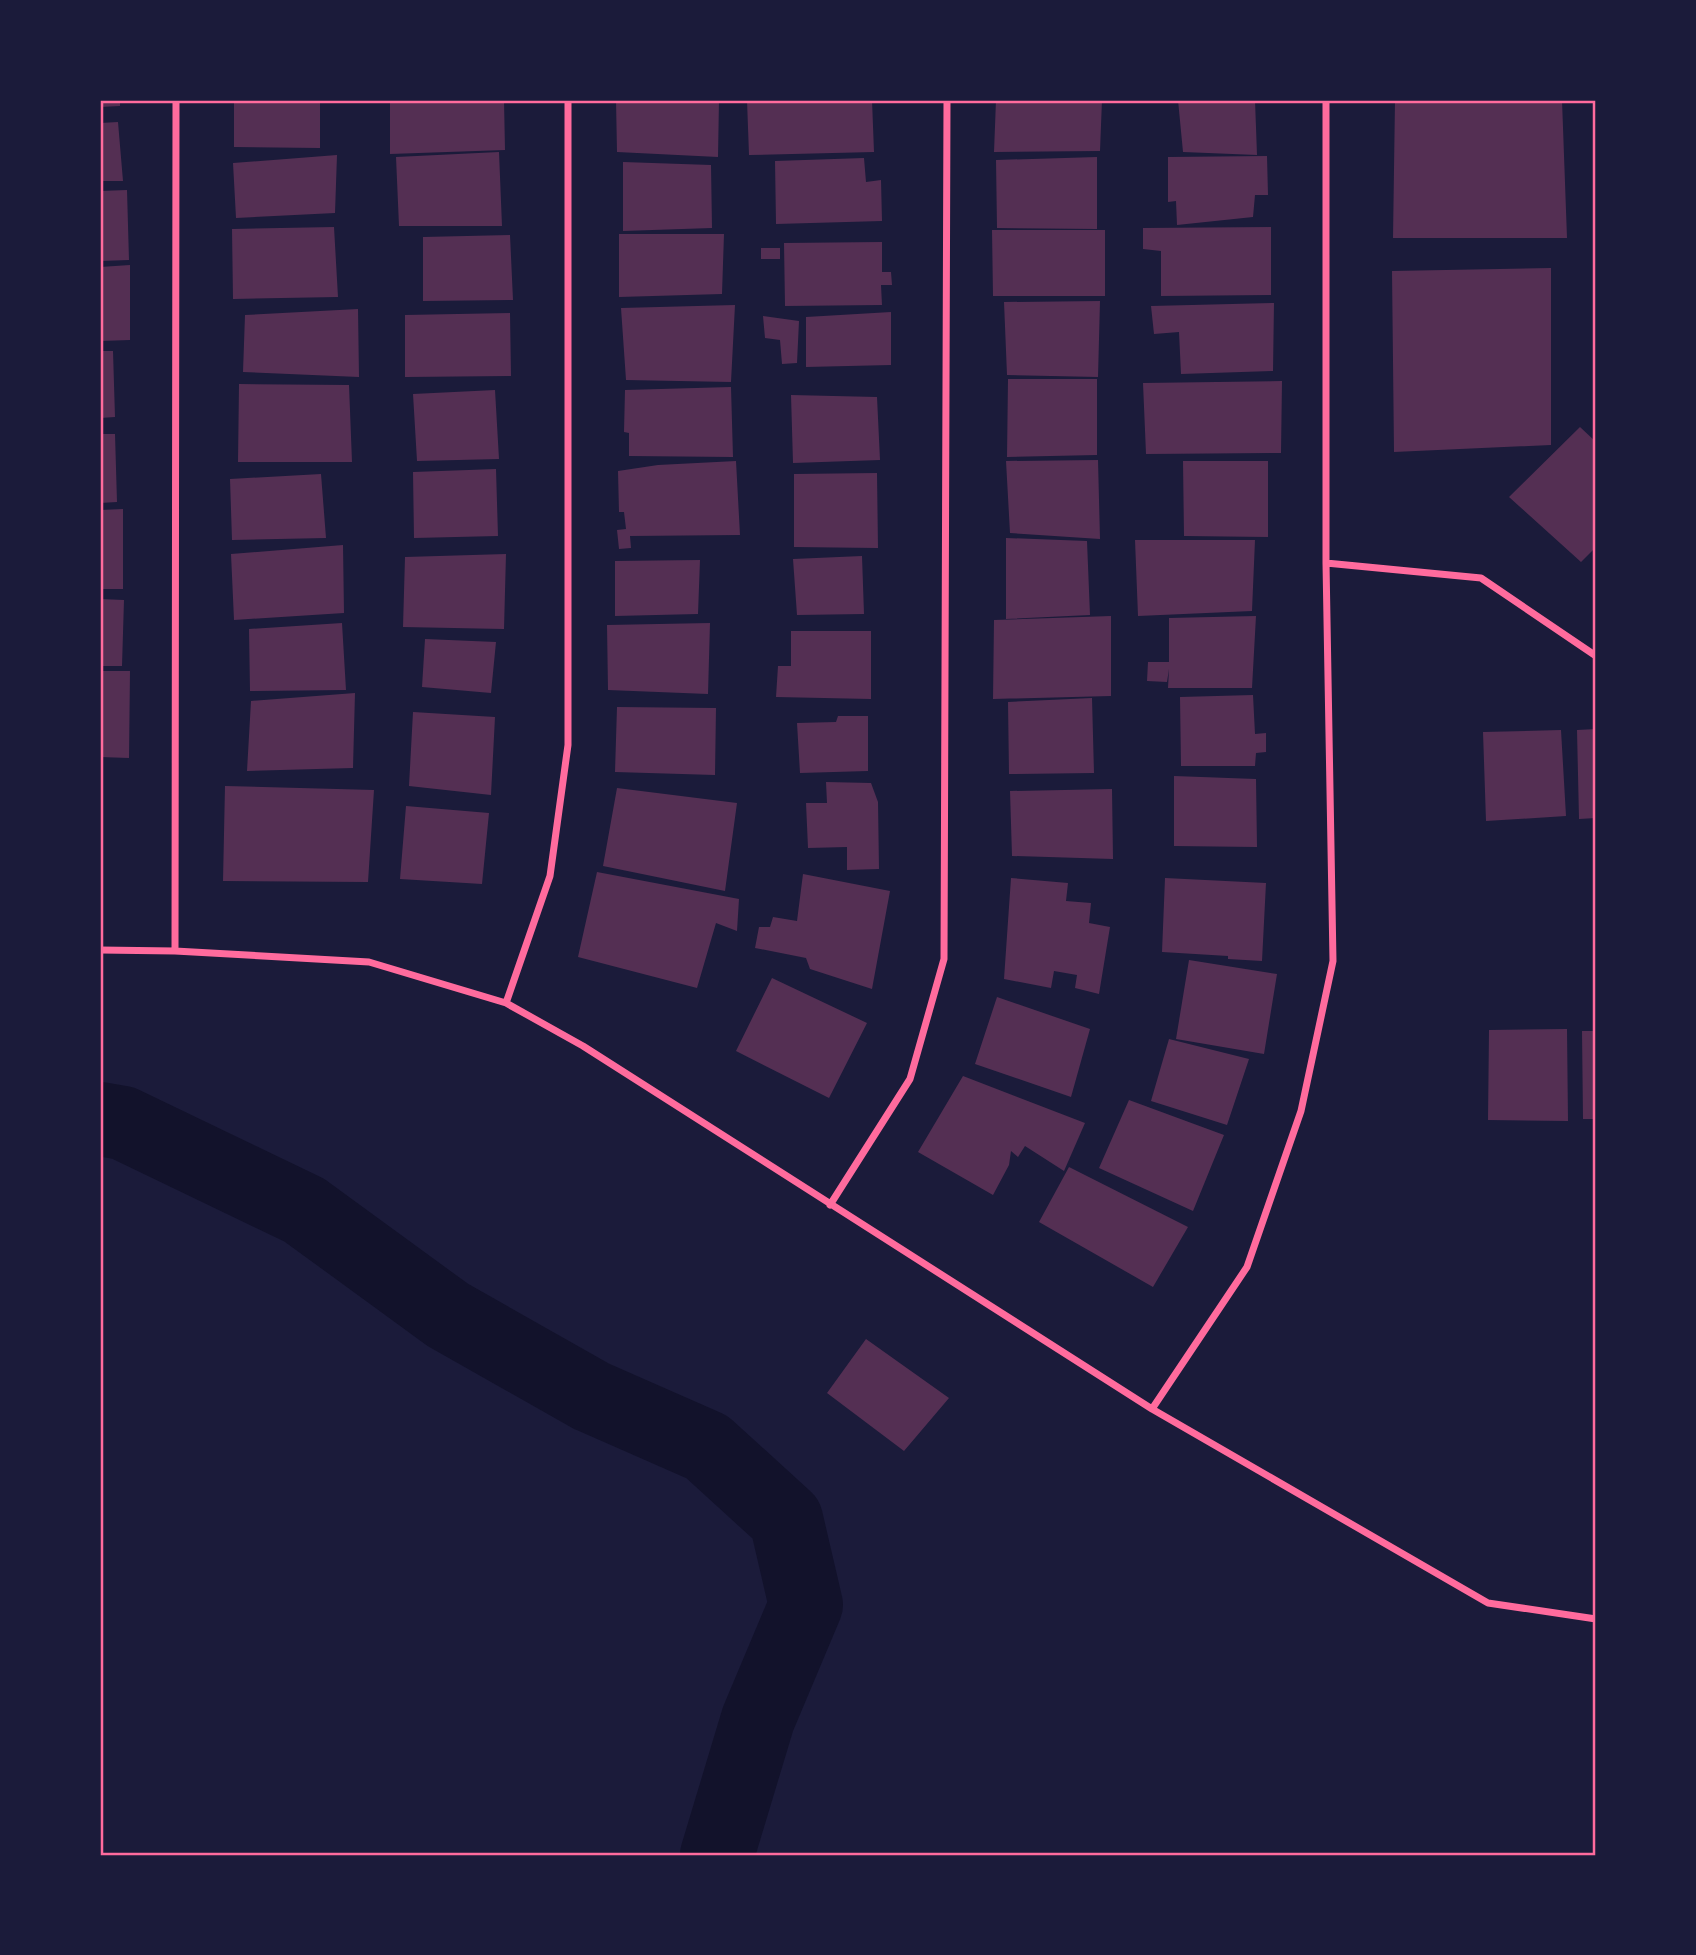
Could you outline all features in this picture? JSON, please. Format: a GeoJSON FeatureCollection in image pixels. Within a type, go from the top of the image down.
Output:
{"type":"FeatureCollection","features":[{"type":"Feature","properties":{"kind":"street"},"geometry":{"type":"LineString","coordinates":[[175,951],[176,100]]}},
{"type":"Feature","properties":{"kind":"street"},"geometry":{"type":"LineString","coordinates":[[506,1003],[550,876],[568,745],[568,100]]}},
{"type":"Feature","properties":{"kind":"street"},"geometry":{"type":"LineString","coordinates":[[830,1205],[910,1079],[944,959],[947,100]]}},
{"type":"Feature","properties":{"kind":"street"},"geometry":{"type":"LineString","coordinates":[[1152,1409],[1247,1267],[1301,1111],[1333,961],[1326,563],[1326,100]]}},
{"type":"Feature","properties":{"kind":"street"},"geometry":{"type":"LineString","coordinates":[[1326,563],[1481,578],[1596,656]]}},
{"type":"Feature","properties":{"kind":"street"},"geometry":{"type":"LineString","coordinates":[[100,950],[175,951],[369,962],[506,1003],[583,1046],[1152,1409],[1488,1603],[1596,1619]]}},
{"type":"Feature","properties":{"kind":"building"},"geometry":{"type":"Polygon","coordinates":[[[100,100],[120,100],[120,106],[100,107],[100,100]]]}},
{"type":"Feature","properties":{"kind":"building"},"geometry":{"type":"Polygon","coordinates":[[[234,100],[320,100],[320,148],[234,147],[234,100]]]}},
{"type":"Feature","properties":{"kind":"building"},"geometry":{"type":"Polygon","coordinates":[[[390,100],[504,100],[505,150],[390,154],[390,100]]]}},
{"type":"Feature","properties":{"kind":"building"},"geometry":{"type":"Polygon","coordinates":[[[616,100],[719,100],[718,157],[617,152],[616,100]]]}},
{"type":"Feature","properties":{"kind":"building"},"geometry":{"type":"Polygon","coordinates":[[[747,100],[872,100],[874,152],[749,155],[747,100]]]}},
{"type":"Feature","properties":{"kind":"building"},"geometry":{"type":"Polygon","coordinates":[[[996,100],[1102,100],[1100,151],[994,152],[996,100]]]}},
{"type":"Feature","properties":{"kind":"building"},"geometry":{"type":"Polygon","coordinates":[[[1178,100],[1255,100],[1257,155],[1183,152],[1178,100]]]}},
{"type":"Feature","properties":{"kind":"building"},"geometry":{"type":"Polygon","coordinates":[[[1395,100],[1562,100],[1567,238],[1393,238],[1395,100]]]}},
{"type":"Feature","properties":{"kind":"building"},"geometry":{"type":"Polygon","coordinates":[[[118,122],[123,181],[100,181],[100,123],[118,122]]]}},
{"type":"Feature","properties":{"kind":"building"},"geometry":{"type":"Polygon","coordinates":[[[499,152],[502,226],[399,226],[396,157],[499,152]]]}},
{"type":"Feature","properties":{"kind":"building"},"geometry":{"type":"Polygon","coordinates":[[[337,155],[335,213],[236,218],[233,163],[337,155]]]}},
{"type":"Feature","properties":{"kind":"building"},"geometry":{"type":"Polygon","coordinates":[[[1267,156],[1268,195],[1255,195],[1253,217],[1177,225],[1176,201],[1168,202],[1168,157],[1267,156]]]}},
{"type":"Feature","properties":{"kind":"building"},"geometry":{"type":"Polygon","coordinates":[[[1097,157],[1097,229],[997,228],[996,160],[1097,157]]]}},
{"type":"Feature","properties":{"kind":"building"},"geometry":{"type":"Polygon","coordinates":[[[864,158],[866,182],[881,180],[882,221],[776,224],[775,161],[864,158]]]}},
{"type":"Feature","properties":{"kind":"building"},"geometry":{"type":"Polygon","coordinates":[[[623,162],[711,165],[712,228],[623,231],[623,162]]]}},
{"type":"Feature","properties":{"kind":"building"},"geometry":{"type":"Polygon","coordinates":[[[127,190],[129,260],[100,261],[100,191],[127,190]]]}},
{"type":"Feature","properties":{"kind":"building"},"geometry":{"type":"Polygon","coordinates":[[[334,227],[338,297],[233,299],[232,229],[334,227]]]}},
{"type":"Feature","properties":{"kind":"building"},"geometry":{"type":"Polygon","coordinates":[[[1271,227],[1271,295],[1161,296],[1161,251],[1143,249],[1143,228],[1271,227]]]}},
{"type":"Feature","properties":{"kind":"building"},"geometry":{"type":"Polygon","coordinates":[[[992,230],[1105,230],[1105,296],[993,296],[992,230]]]}},
{"type":"Feature","properties":{"kind":"building"},"geometry":{"type":"Polygon","coordinates":[[[619,234],[724,234],[722,294],[619,297],[619,234]]]}},
{"type":"Feature","properties":{"kind":"building"},"geometry":{"type":"Polygon","coordinates":[[[510,235],[513,300],[423,301],[423,237],[510,235]]]}},
{"type":"Feature","properties":{"kind":"building"},"geometry":{"type":"Polygon","coordinates":[[[882,242],[882,272],[891,272],[892,285],[881,285],[882,305],[785,306],[784,243],[882,242]]]}},
{"type":"Feature","properties":{"kind":"building"},"geometry":{"type":"Polygon","coordinates":[[[761,248],[780,248],[780,259],[761,259],[761,248]]]}},
{"type":"Feature","properties":{"kind":"building"},"geometry":{"type":"Polygon","coordinates":[[[130,265],[130,340],[100,341],[100,267],[130,265]]]}},
{"type":"Feature","properties":{"kind":"building"},"geometry":{"type":"Polygon","coordinates":[[[1551,268],[1551,445],[1394,452],[1392,271],[1551,268]]]}},
{"type":"Feature","properties":{"kind":"building"},"geometry":{"type":"Polygon","coordinates":[[[1100,301],[1098,377],[1007,375],[1004,302],[1100,301]]]}},
{"type":"Feature","properties":{"kind":"building"},"geometry":{"type":"Polygon","coordinates":[[[1274,303],[1273,371],[1181,374],[1179,332],[1154,334],[1151,306],[1274,303]]]}},
{"type":"Feature","properties":{"kind":"building"},"geometry":{"type":"Polygon","coordinates":[[[735,305],[731,382],[626,380],[621,308],[735,305]]]}},
{"type":"Feature","properties":{"kind":"building"},"geometry":{"type":"Polygon","coordinates":[[[358,309],[359,377],[243,372],[245,315],[358,309]]]}},
{"type":"Feature","properties":{"kind":"building"},"geometry":{"type":"Polygon","coordinates":[[[891,312],[891,365],[806,367],[806,317],[891,312]]]}},
{"type":"Feature","properties":{"kind":"building"},"geometry":{"type":"Polygon","coordinates":[[[510,313],[511,376],[405,377],[405,315],[510,313]]]}},
{"type":"Feature","properties":{"kind":"building"},"geometry":{"type":"Polygon","coordinates":[[[763,316],[799,321],[797,363],[782,364],[780,340],[765,338],[763,316]]]}},
{"type":"Feature","properties":{"kind":"building"},"geometry":{"type":"Polygon","coordinates":[[[100,351],[113,351],[115,417],[100,418],[100,351]]]}},
{"type":"Feature","properties":{"kind":"building"},"geometry":{"type":"Polygon","coordinates":[[[1008,379],[1097,379],[1097,455],[1007,457],[1008,379]]]}},
{"type":"Feature","properties":{"kind":"building"},"geometry":{"type":"Polygon","coordinates":[[[1282,381],[1281,453],[1146,454],[1143,383],[1282,381]]]}},
{"type":"Feature","properties":{"kind":"building"},"geometry":{"type":"Polygon","coordinates":[[[239,384],[349,385],[352,462],[238,462],[239,384]]]}},
{"type":"Feature","properties":{"kind":"building"},"geometry":{"type":"Polygon","coordinates":[[[731,387],[733,457],[629,456],[629,433],[624,432],[625,390],[731,387]]]}},
{"type":"Feature","properties":{"kind":"building"},"geometry":{"type":"Polygon","coordinates":[[[495,390],[499,459],[417,461],[413,394],[495,390]]]}},
{"type":"Feature","properties":{"kind":"building"},"geometry":{"type":"Polygon","coordinates":[[[791,395],[877,397],[880,460],[793,463],[791,395]]]}},
{"type":"Feature","properties":{"kind":"building"},"geometry":{"type":"Polygon","coordinates":[[[1580,427],[1596,442],[1596,549],[1581,562],[1509,497],[1580,427]]]}},
{"type":"Feature","properties":{"kind":"building"},"geometry":{"type":"Polygon","coordinates":[[[100,434],[115,434],[117,502],[100,503],[100,434]]]}},
{"type":"Feature","properties":{"kind":"building"},"geometry":{"type":"Polygon","coordinates":[[[1098,460],[1100,539],[1010,533],[1006,461],[1098,460]]]}},
{"type":"Feature","properties":{"kind":"building"},"geometry":{"type":"Polygon","coordinates":[[[736,461],[740,535],[630,536],[631,548],[619,549],[617,530],[626,529],[624,512],[619,512],[618,471],[658,465],[736,461]]]}},
{"type":"Feature","properties":{"kind":"building"},"geometry":{"type":"Polygon","coordinates":[[[1183,461],[1268,461],[1268,537],[1184,536],[1183,461]]]}},
{"type":"Feature","properties":{"kind":"building"},"geometry":{"type":"Polygon","coordinates":[[[496,469],[498,536],[414,538],[413,472],[496,469]]]}},
{"type":"Feature","properties":{"kind":"building"},"geometry":{"type":"Polygon","coordinates":[[[877,473],[878,548],[794,547],[794,474],[877,473]]]}},
{"type":"Feature","properties":{"kind":"building"},"geometry":{"type":"Polygon","coordinates":[[[321,474],[326,538],[232,540],[230,479],[321,474]]]}},
{"type":"Feature","properties":{"kind":"building"},"geometry":{"type":"Polygon","coordinates":[[[123,509],[123,589],[100,589],[100,510],[123,509]]]}},
{"type":"Feature","properties":{"kind":"building"},"geometry":{"type":"Polygon","coordinates":[[[1006,538],[1087,541],[1090,615],[1006,619],[1006,538]]]}},
{"type":"Feature","properties":{"kind":"building"},"geometry":{"type":"Polygon","coordinates":[[[1135,540],[1255,540],[1252,611],[1138,616],[1135,540]]]}},
{"type":"Feature","properties":{"kind":"building"},"geometry":{"type":"Polygon","coordinates":[[[343,545],[344,613],[234,620],[231,554],[343,545]]]}},
{"type":"Feature","properties":{"kind":"building"},"geometry":{"type":"Polygon","coordinates":[[[506,554],[504,629],[403,627],[405,557],[506,554]]]}},
{"type":"Feature","properties":{"kind":"building"},"geometry":{"type":"Polygon","coordinates":[[[862,556],[864,614],[797,615],[793,559],[862,556]]]}},
{"type":"Feature","properties":{"kind":"building"},"geometry":{"type":"Polygon","coordinates":[[[700,560],[698,614],[615,616],[615,561],[700,560]]]}},
{"type":"Feature","properties":{"kind":"building"},"geometry":{"type":"Polygon","coordinates":[[[100,599],[124,600],[122,666],[100,666],[100,599]]]}},
{"type":"Feature","properties":{"kind":"building"},"geometry":{"type":"Polygon","coordinates":[[[1111,616],[1111,696],[993,699],[994,620],[1111,616]]]}},
{"type":"Feature","properties":{"kind":"building"},"geometry":{"type":"Polygon","coordinates":[[[1256,616],[1252,688],[1168,688],[1169,669],[1167,682],[1147,681],[1148,662],[1169,662],[1169,618],[1256,616]]]}},
{"type":"Feature","properties":{"kind":"building"},"geometry":{"type":"Polygon","coordinates":[[[342,623],[346,690],[250,691],[249,629],[342,623]]]}},
{"type":"Feature","properties":{"kind":"building"},"geometry":{"type":"Polygon","coordinates":[[[710,623],[708,694],[608,690],[607,625],[710,623]]]}},
{"type":"Feature","properties":{"kind":"building"},"geometry":{"type":"Polygon","coordinates":[[[791,631],[871,631],[871,699],[776,697],[778,666],[791,666],[791,631]]]}},
{"type":"Feature","properties":{"kind":"building"},"geometry":{"type":"Polygon","coordinates":[[[425,639],[496,642],[491,693],[422,687],[425,639]]]}},
{"type":"Feature","properties":{"kind":"building"},"geometry":{"type":"Polygon","coordinates":[[[100,671],[130,671],[129,758],[100,757],[100,671]]]}},
{"type":"Feature","properties":{"kind":"building"},"geometry":{"type":"Polygon","coordinates":[[[355,693],[353,768],[247,771],[251,701],[355,693]]]}},
{"type":"Feature","properties":{"kind":"building"},"geometry":{"type":"Polygon","coordinates":[[[1253,695],[1255,734],[1266,733],[1266,752],[1256,753],[1255,766],[1181,766],[1180,697],[1253,695]]]}},
{"type":"Feature","properties":{"kind":"building"},"geometry":{"type":"Polygon","coordinates":[[[1092,698],[1094,773],[1009,774],[1008,702],[1092,698]]]}},
{"type":"Feature","properties":{"kind":"building"},"geometry":{"type":"Polygon","coordinates":[[[617,707],[716,708],[715,775],[615,772],[617,707]]]}},
{"type":"Feature","properties":{"kind":"building"},"geometry":{"type":"Polygon","coordinates":[[[413,712],[495,717],[491,795],[409,786],[413,712]]]}},
{"type":"Feature","properties":{"kind":"building"},"geometry":{"type":"Polygon","coordinates":[[[838,716],[868,716],[868,771],[800,773],[797,723],[836,722],[838,716]]]}},
{"type":"Feature","properties":{"kind":"building"},"geometry":{"type":"Polygon","coordinates":[[[1596,729],[1596,818],[1579,819],[1577,730],[1596,729]]]}},
{"type":"Feature","properties":{"kind":"building"},"geometry":{"type":"Polygon","coordinates":[[[1561,730],[1566,816],[1486,821],[1483,732],[1561,730]]]}},
{"type":"Feature","properties":{"kind":"building"},"geometry":{"type":"Polygon","coordinates":[[[1174,776],[1256,779],[1257,847],[1174,846],[1174,776]]]}},
{"type":"Feature","properties":{"kind":"building"},"geometry":{"type":"Polygon","coordinates":[[[826,782],[871,783],[878,802],[879,869],[847,870],[847,847],[808,848],[806,803],[827,803],[826,782]]]}},
{"type":"Feature","properties":{"kind":"building"},"geometry":{"type":"Polygon","coordinates":[[[225,786],[374,790],[368,882],[223,881],[225,786]]]}},
{"type":"Feature","properties":{"kind":"building"},"geometry":{"type":"Polygon","coordinates":[[[617,788],[737,803],[725,891],[603,866],[617,788]]]}},
{"type":"Feature","properties":{"kind":"building"},"geometry":{"type":"Polygon","coordinates":[[[1112,789],[1113,859],[1012,856],[1010,791],[1112,789]]]}},
{"type":"Feature","properties":{"kind":"building"},"geometry":{"type":"Polygon","coordinates":[[[406,806],[489,813],[482,884],[400,879],[406,806]]]}},
{"type":"Feature","properties":{"kind":"building"},"geometry":{"type":"Polygon","coordinates":[[[597,872],[739,899],[737,931],[716,923],[697,988],[578,957],[597,872]]]}},
{"type":"Feature","properties":{"kind":"building"},"geometry":{"type":"Polygon","coordinates":[[[803,874],[890,891],[872,989],[810,969],[806,958],[755,948],[759,927],[770,927],[773,917],[797,921],[803,874]]]}},
{"type":"Feature","properties":{"kind":"building"},"geometry":{"type":"Polygon","coordinates":[[[1011,878],[1068,883],[1066,901],[1091,903],[1089,923],[1110,927],[1099,994],[1075,988],[1077,975],[1054,971],[1051,988],[1004,979],[1011,878]]]}},
{"type":"Feature","properties":{"kind":"building"},"geometry":{"type":"Polygon","coordinates":[[[1165,878],[1266,883],[1262,961],[1162,952],[1165,878]]]}},
{"type":"Feature","properties":{"kind":"building"},"geometry":{"type":"Polygon","coordinates":[[[1189,960],[1277,974],[1264,1054],[1176,1039],[1189,960]]]}},
{"type":"Feature","properties":{"kind":"building"},"geometry":{"type":"Polygon","coordinates":[[[772,978],[867,1023],[829,1098],[736,1051],[772,978]]]}},
{"type":"Feature","properties":{"kind":"building"},"geometry":{"type":"Polygon","coordinates":[[[997,997],[1090,1029],[1071,1097],[975,1064],[997,997]]]}},
{"type":"Feature","properties":{"kind":"building"},"geometry":{"type":"Polygon","coordinates":[[[1567,1029],[1568,1121],[1488,1120],[1489,1030],[1567,1029]]]}},
{"type":"Feature","properties":{"kind":"building"},"geometry":{"type":"Polygon","coordinates":[[[1582,1031],[1596,1031],[1596,1119],[1583,1119],[1582,1031]]]}},
{"type":"Feature","properties":{"kind":"building"},"geometry":{"type":"Polygon","coordinates":[[[1169,1039],[1249,1059],[1227,1125],[1151,1101],[1169,1039]]]}},
{"type":"Feature","properties":{"kind":"building"},"geometry":{"type":"Polygon","coordinates":[[[963,1076],[1085,1123],[1064,1171],[1025,1146],[1018,1157],[1011,1151],[1009,1165],[993,1195],[918,1152],[963,1076]]]}},
{"type":"Feature","properties":{"kind":"building"},"geometry":{"type":"Polygon","coordinates":[[[1129,1100],[1224,1135],[1193,1211],[1099,1168],[1129,1100]]]}},
{"type":"Feature","properties":{"kind":"building"},"geometry":{"type":"Polygon","coordinates":[[[1069,1167],[1188,1227],[1153,1287],[1039,1222],[1069,1167]]]}},
{"type":"Feature","properties":{"kind":"building"},"geometry":{"type":"Polygon","coordinates":[[[866,1339],[949,1398],[904,1451],[827,1393],[866,1339]]]}},
{"type":"Feature","properties":{"kind":"waterway"},"geometry":{"type":"LineString","coordinates":[[100,1119],[123,1123],[304,1210],[448,1315],[591,1396],[707,1447],[786,1519],[806,1605],[758,1719],[717,1855]]}}]}
